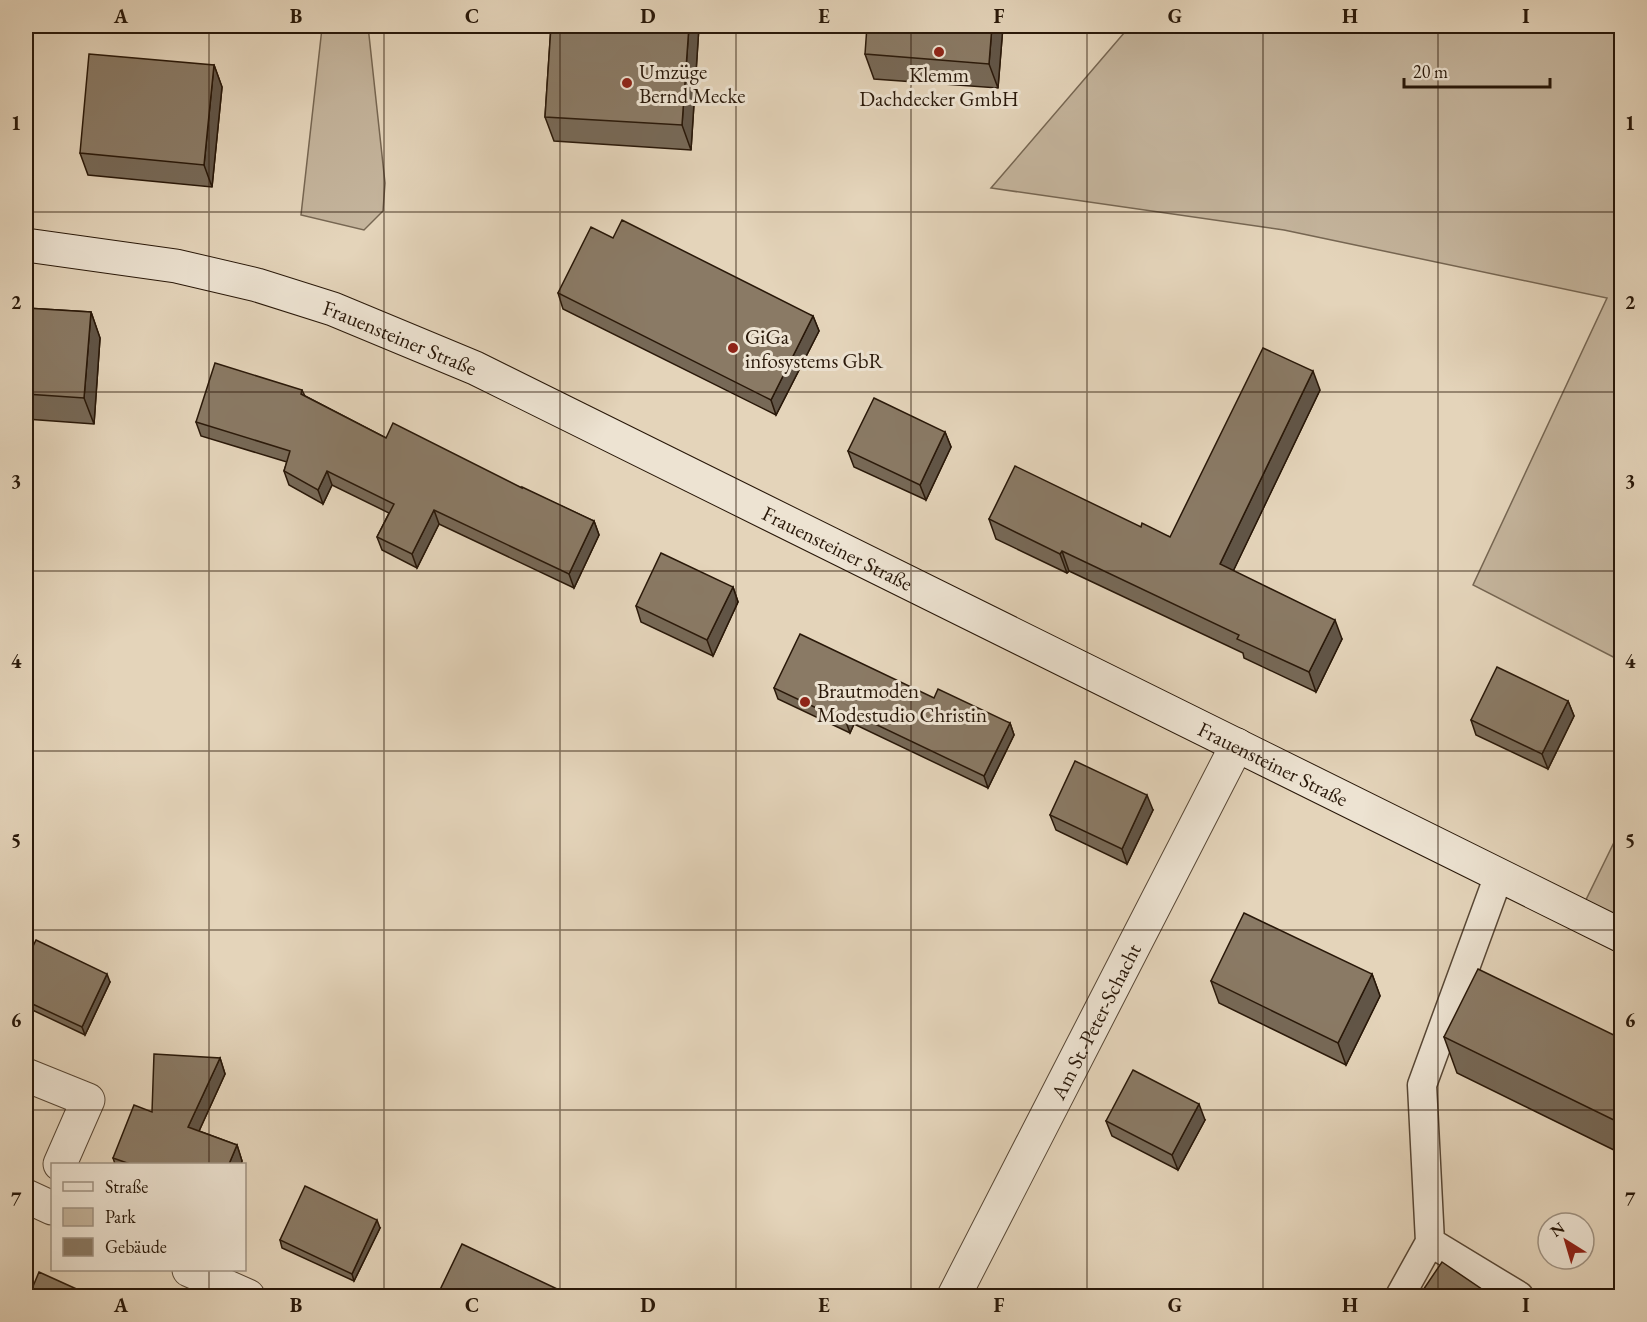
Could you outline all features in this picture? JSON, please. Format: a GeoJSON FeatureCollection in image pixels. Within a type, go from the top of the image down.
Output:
{"type":"FeatureCollection","features":[{"type":"Feature","properties":{"kind":"main road","name":"Frauensteiner Straße"},"geometry":{"type":"LineString","coordinates":[[26,245],[176,266],[256,285],[333,309],[475,368],[1622,936]]}},
{"type":"Feature","properties":{"kind":"main road","name":"Am St.-Peter-Schacht"},"geometry":{"type":"LineString","coordinates":[[954,1296],[1237,745]]}},
{"type":"Feature","properties":{"kind":"main road"},"geometry":{"type":"LineString","coordinates":[[26,1075],[88,1101],[60,1163]]}},
{"type":"Feature","properties":{"kind":"main road"},"geometry":{"type":"LineString","coordinates":[[193,1271],[248,1296]]}},
{"type":"Feature","properties":{"kind":"lane"},"geometry":{"type":"LineString","coordinates":[[1400,1296],[1430,1242],[1422,1085],[1498,875]]}},
{"type":"Feature","properties":{"kind":"lane"},"geometry":{"type":"LineString","coordinates":[[1430,1242],[1519,1296]]}},
{"type":"Feature","properties":{"kind":"green space"},"geometry":{"type":"Polygon","coordinates":[[[315,26],[368,26],[385,183],[383,211],[364,230],[301,215],[322,28],[315,26]]]}},
{"type":"Feature","properties":{"kind":"green space"},"geometry":{"type":"Polygon","coordinates":[[[1130,26],[1621,26],[1621,661],[1473,585],[1607,298],[1284,230],[991,188],[1130,26]]]}},
{"type":"Feature","properties":{"kind":"green space"},"geometry":{"type":"Polygon","coordinates":[[[1621,828],[1621,926],[1582,908],[1621,828]]]}},
{"type":"Feature","properties":{"kind":"building","name":"Umzüge Bernd Mecke"},"geometry":{"type":"Polygon","coordinates":[[[551,26],[689,26],[682,125],[545,117],[551,26]]]}},
{"type":"Feature","properties":{"kind":"building"},"geometry":{"type":"Polygon","coordinates":[[[867,26],[992,26],[989,64],[865,54],[867,26]]]}},
{"type":"Feature","properties":{"kind":"building"},"geometry":{"type":"Polygon","coordinates":[[[89,54],[214,65],[204,165],[80,153],[89,54]]]}},
{"type":"Feature","properties":{"kind":"building"},"geometry":{"type":"Polygon","coordinates":[[[622,220],[813,316],[771,400],[558,293],[591,227],[613,238],[622,220]]]}},
{"type":"Feature","properties":{"kind":"building"},"geometry":{"type":"Polygon","coordinates":[[[26,308],[91,312],[84,398],[26,394],[26,308]]]}},
{"type":"Feature","properties":{"kind":"building"},"geometry":{"type":"Polygon","coordinates":[[[1263,348],[1313,371],[1220,564],[1335,620],[1309,672],[1237,639],[1239,635],[1062,551],[1060,554],[989,519],[1015,466],[1141,527],[1142,523],[1170,537],[1263,348]]]}},
{"type":"Feature","properties":{"kind":"building"},"geometry":{"type":"Polygon","coordinates":[[[215,363],[302,390],[301,394],[386,438],[393,423],[522,488],[594,521],[569,574],[434,510],[412,554],[377,537],[394,504],[327,471],[318,490],[284,471],[290,451],[196,422],[215,363]]]}},
{"type":"Feature","properties":{"kind":"building"},"geometry":{"type":"Polygon","coordinates":[[[874,398],[945,432],[920,485],[848,451],[874,398]]]}},
{"type":"Feature","properties":{"kind":"building"},"geometry":{"type":"Polygon","coordinates":[[[661,553],[733,587],[707,640],[636,606],[661,553]]]}},
{"type":"Feature","properties":{"kind":"building"},"geometry":{"type":"Polygon","coordinates":[[[800,634],[934,698],[938,689],[1010,723],[984,776],[850,712],[846,722],[774,688],[800,634]]]}},
{"type":"Feature","properties":{"kind":"building"},"geometry":{"type":"Polygon","coordinates":[[[1497,667],[1568,701],[1542,754],[1471,720],[1497,667]]]}},
{"type":"Feature","properties":{"kind":"building"},"geometry":{"type":"Polygon","coordinates":[[[1075,761],[1147,795],[1122,849],[1050,815],[1075,761]]]}},
{"type":"Feature","properties":{"kind":"building"},"geometry":{"type":"Polygon","coordinates":[[[1244,913],[1372,974],[1338,1043],[1211,981],[1244,913]]]}},
{"type":"Feature","properties":{"kind":"building"},"geometry":{"type":"Polygon","coordinates":[[[36,940],[107,974],[82,1027],[26,1001],[26,961],[36,940]]]}},
{"type":"Feature","properties":{"kind":"building"},"geometry":{"type":"Polygon","coordinates":[[[1478,969],[1622,1039],[1622,1124],[1444,1037],[1478,969]]]}},
{"type":"Feature","properties":{"kind":"building"},"geometry":{"type":"Polygon","coordinates":[[[154,1054],[220,1058],[188,1127],[237,1145],[229,1163],[127,1163],[113,1158],[134,1105],[152,1112],[154,1054]]]}},
{"type":"Feature","properties":{"kind":"building"},"geometry":{"type":"Polygon","coordinates":[[[1133,1070],[1199,1104],[1172,1155],[1106,1121],[1133,1070]]]}},
{"type":"Feature","properties":{"kind":"building"},"geometry":{"type":"Polygon","coordinates":[[[305,1186],[377,1220],[352,1274],[280,1240],[305,1186]]]}},
{"type":"Feature","properties":{"kind":"building"},"geometry":{"type":"Polygon","coordinates":[[[462,1244],[572,1296],[437,1296],[462,1244]]]}},
{"type":"Feature","properties":{"kind":"building"},"geometry":{"type":"Polygon","coordinates":[[[1442,1262],[1492,1296],[1419,1296],[1442,1262]]]}},
{"type":"Feature","properties":{"kind":"building"},"geometry":{"type":"Polygon","coordinates":[[[39,1272],[92,1296],[29,1296],[39,1272]]]}},
{"type":"Feature","properties":{"kind":"place","name":"Klemm Dachdecker GmbH"},"geometry":{"type":"Point","coordinates":[939,52]}},
{"type":"Feature","properties":{"kind":"place","name":"Umzüge Bernd Mecke"},"geometry":{"type":"Point","coordinates":[627,83]}},
{"type":"Feature","properties":{"kind":"place","name":"GiGa infosystems GbR"},"geometry":{"type":"Point","coordinates":[733,348]}},
{"type":"Feature","properties":{"kind":"place","name":"Brautmoden Modestudio Christin"},"geometry":{"type":"Point","coordinates":[805,702]}}]}
